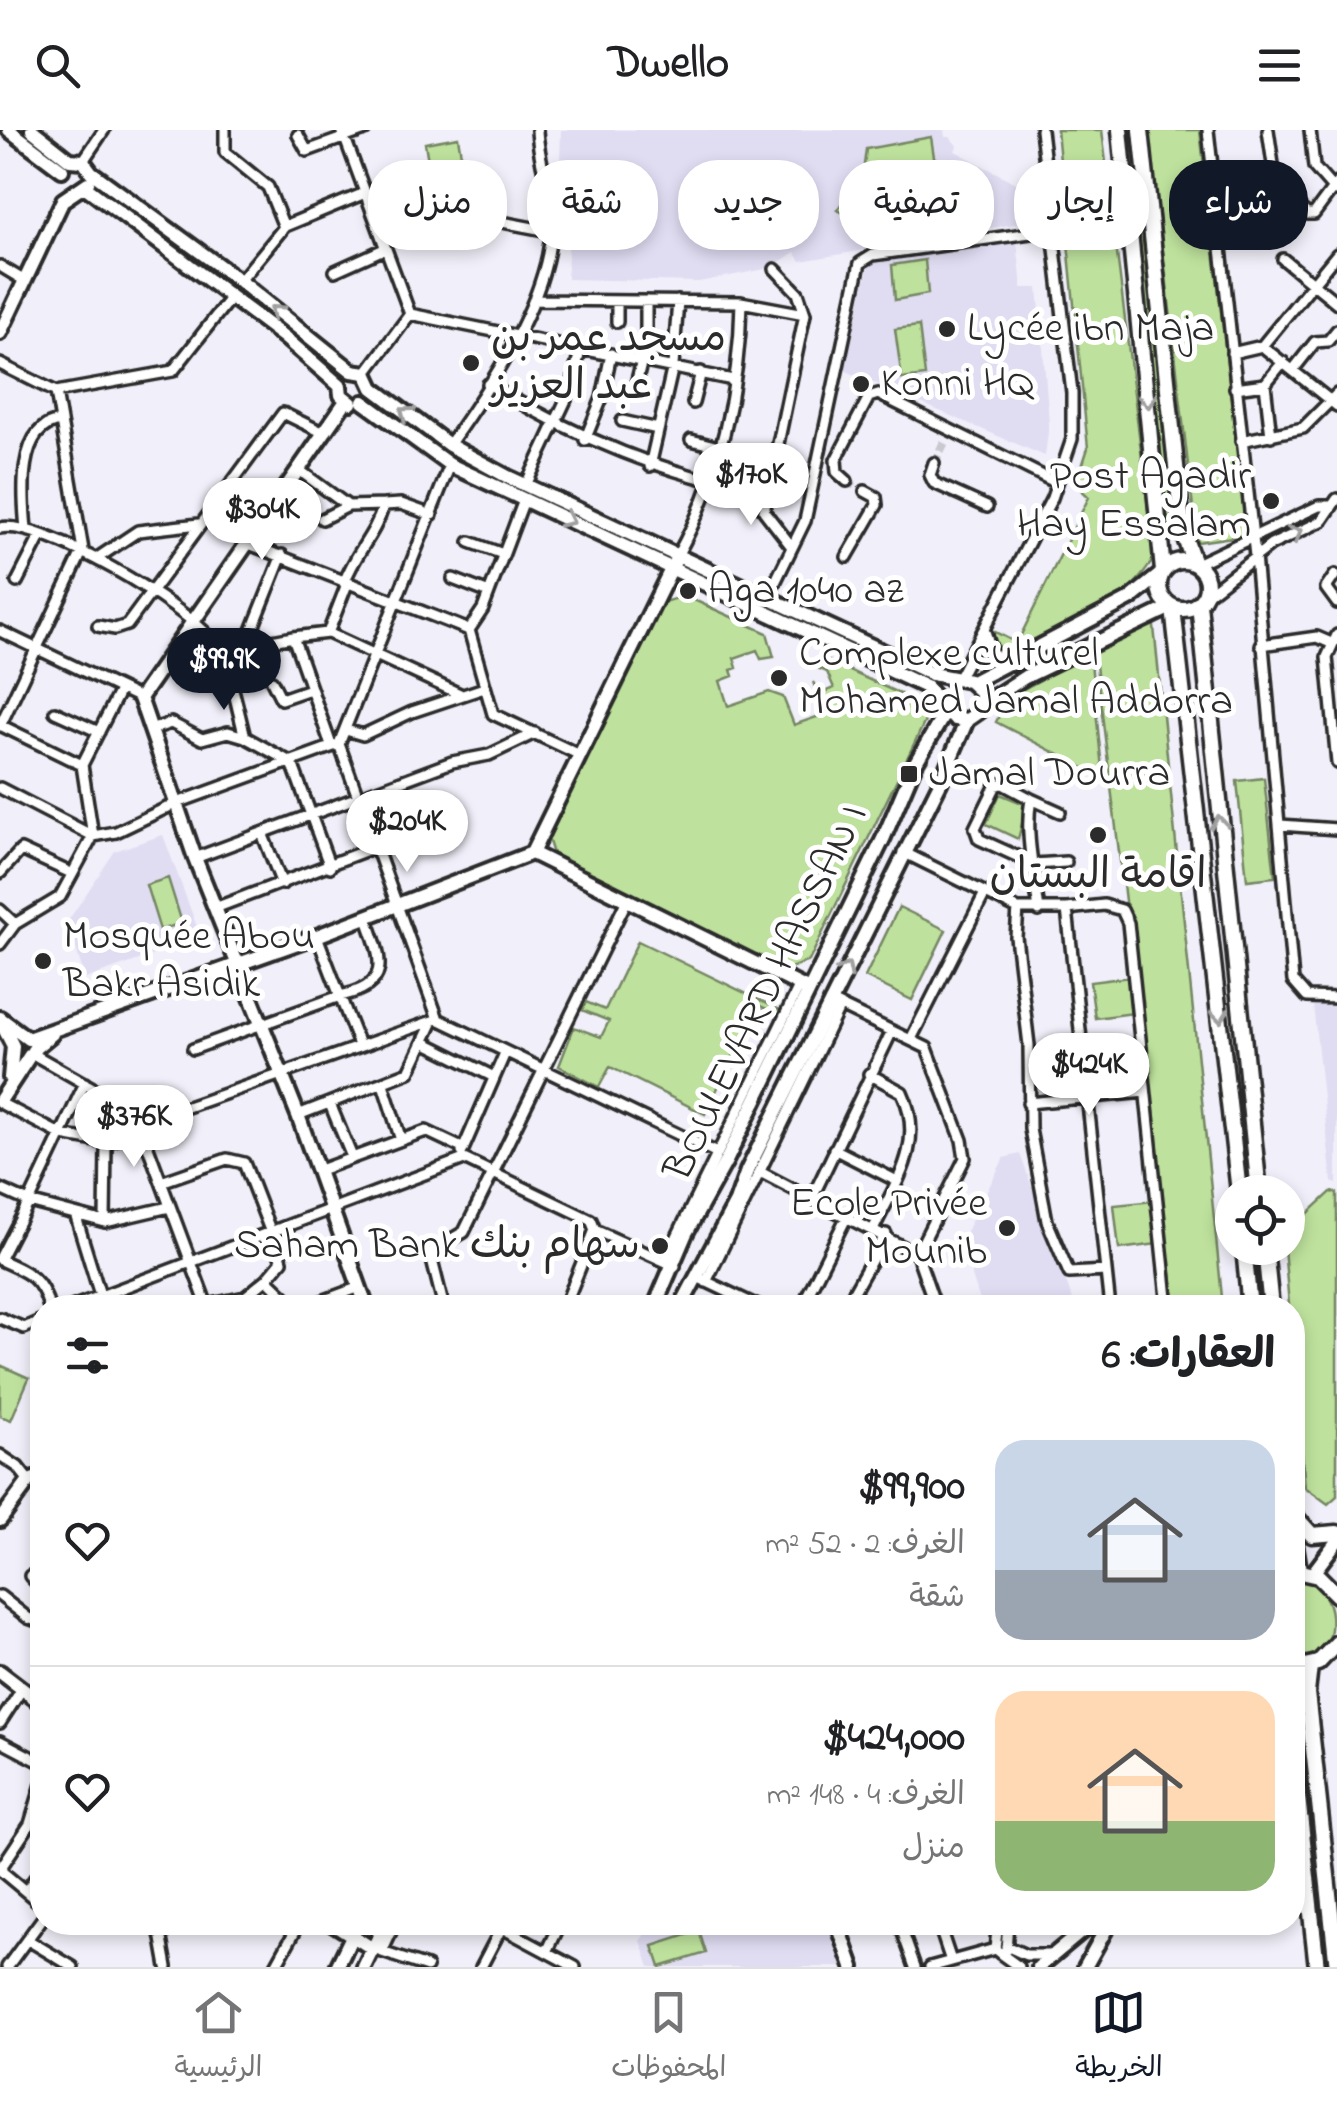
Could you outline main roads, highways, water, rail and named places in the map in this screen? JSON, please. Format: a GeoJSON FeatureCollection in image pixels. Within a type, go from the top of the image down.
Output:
{"type":"FeatureCollection","features":[{"type":"Feature","properties":{"kind":"main road"},"geometry":{"type":"LineString","coordinates":[[1120,130],[1162,573],[1159,593],[1172,608],[1237,1175]]}},
{"type":"Feature","properties":{"kind":"main road"},"geometry":{"type":"LineString","coordinates":[[1141,130],[1183,533],[1207,582],[1202,600],[1257,1175]]}},
{"type":"Feature","properties":{"kind":"main road"},"geometry":{"type":"LineString","coordinates":[[1162,573],[1179,561],[1195,564]]}},
{"type":"Feature","properties":{"kind":"main road"},"geometry":{"type":"LineString","coordinates":[[1172,608],[1184,610],[1202,600]]}},
{"type":"Feature","properties":{"kind":"main road"},"geometry":{"type":"LineString","coordinates":[[1246,1265],[1249,1295]]}},
{"type":"Feature","properties":{"kind":"main road"},"geometry":{"type":"LineString","coordinates":[[1267,1265],[1270,1295]]}},
{"type":"Feature","properties":{"kind":"main road"},"geometry":{"type":"LineString","coordinates":[[1305,1528],[1312,1536],[1337,1533]]}},
{"type":"Feature","properties":{"kind":"main road"},"geometry":{"type":"LineString","coordinates":[[1305,1573],[1335,1586]]}},
{"type":"Feature","properties":{"kind":"main road"},"geometry":{"type":"LineString","coordinates":[[1305,1667],[1325,1658],[1337,1643]]}},
{"type":"Feature","properties":{"kind":"main road"},"geometry":{"type":"LineString","coordinates":[[1310,1666],[1307,1692],[1337,1967]]}},
{"type":"Feature","properties":{"kind":"main road"},"geometry":{"type":"LineString","coordinates":[[1305,1859],[1317,1967]]}},
{"type":"Feature","properties":{"kind":"tunnel"},"geometry":{"type":"LineString","coordinates":[[934,463],[944,443]]}},
{"type":"Feature","properties":{"kind":"tunnel"},"geometry":{"type":"LineString","coordinates":[[847,481],[865,491]]}},
{"type":"Feature","properties":{"kind":"place","name":"Lycée ibn Maja"},"geometry":{"type":"Point","coordinates":[947,329]}},
{"type":"Feature","properties":{"kind":"place","name":"مسجد عمر بن عبد العزيز"},"geometry":{"type":"Point","coordinates":[471,363]}},
{"type":"Feature","properties":{"kind":"place","name":"Konni HQ"},"geometry":{"type":"Point","coordinates":[861,384]}},
{"type":"Feature","properties":{"kind":"place","name":"Post Agadir Hay Essalam"},"geometry":{"type":"Point","coordinates":[1271,501]}},
{"type":"Feature","properties":{"kind":"place","name":"Aga 1040 az"},"geometry":{"type":"Point","coordinates":[688,591]}},
{"type":"Feature","properties":{"kind":"place","name":"Complexe culturel Mohamed Jamal Addorra"},"geometry":{"type":"Point","coordinates":[779,678]}},
{"type":"Feature","properties":{"kind":"place","name":"Jamal Dourra"},"geometry":{"type":"Point","coordinates":[909,774]}},
{"type":"Feature","properties":{"kind":"place","name":"اقامة البستان"},"geometry":{"type":"Point","coordinates":[1098,835]}},
{"type":"Feature","properties":{"kind":"place","name":"Mosquée Abou Bakr Asidik"},"geometry":{"type":"Point","coordinates":[43,961]}},
{"type":"Feature","properties":{"kind":"place","name":"Ecole Privée Mounib"},"geometry":{"type":"Point","coordinates":[1007,1228]}},
{"type":"Feature","properties":{"kind":"place","name":"Saham Bank سهام بنك"},"geometry":{"type":"Point","coordinates":[660,1246]}}]}
